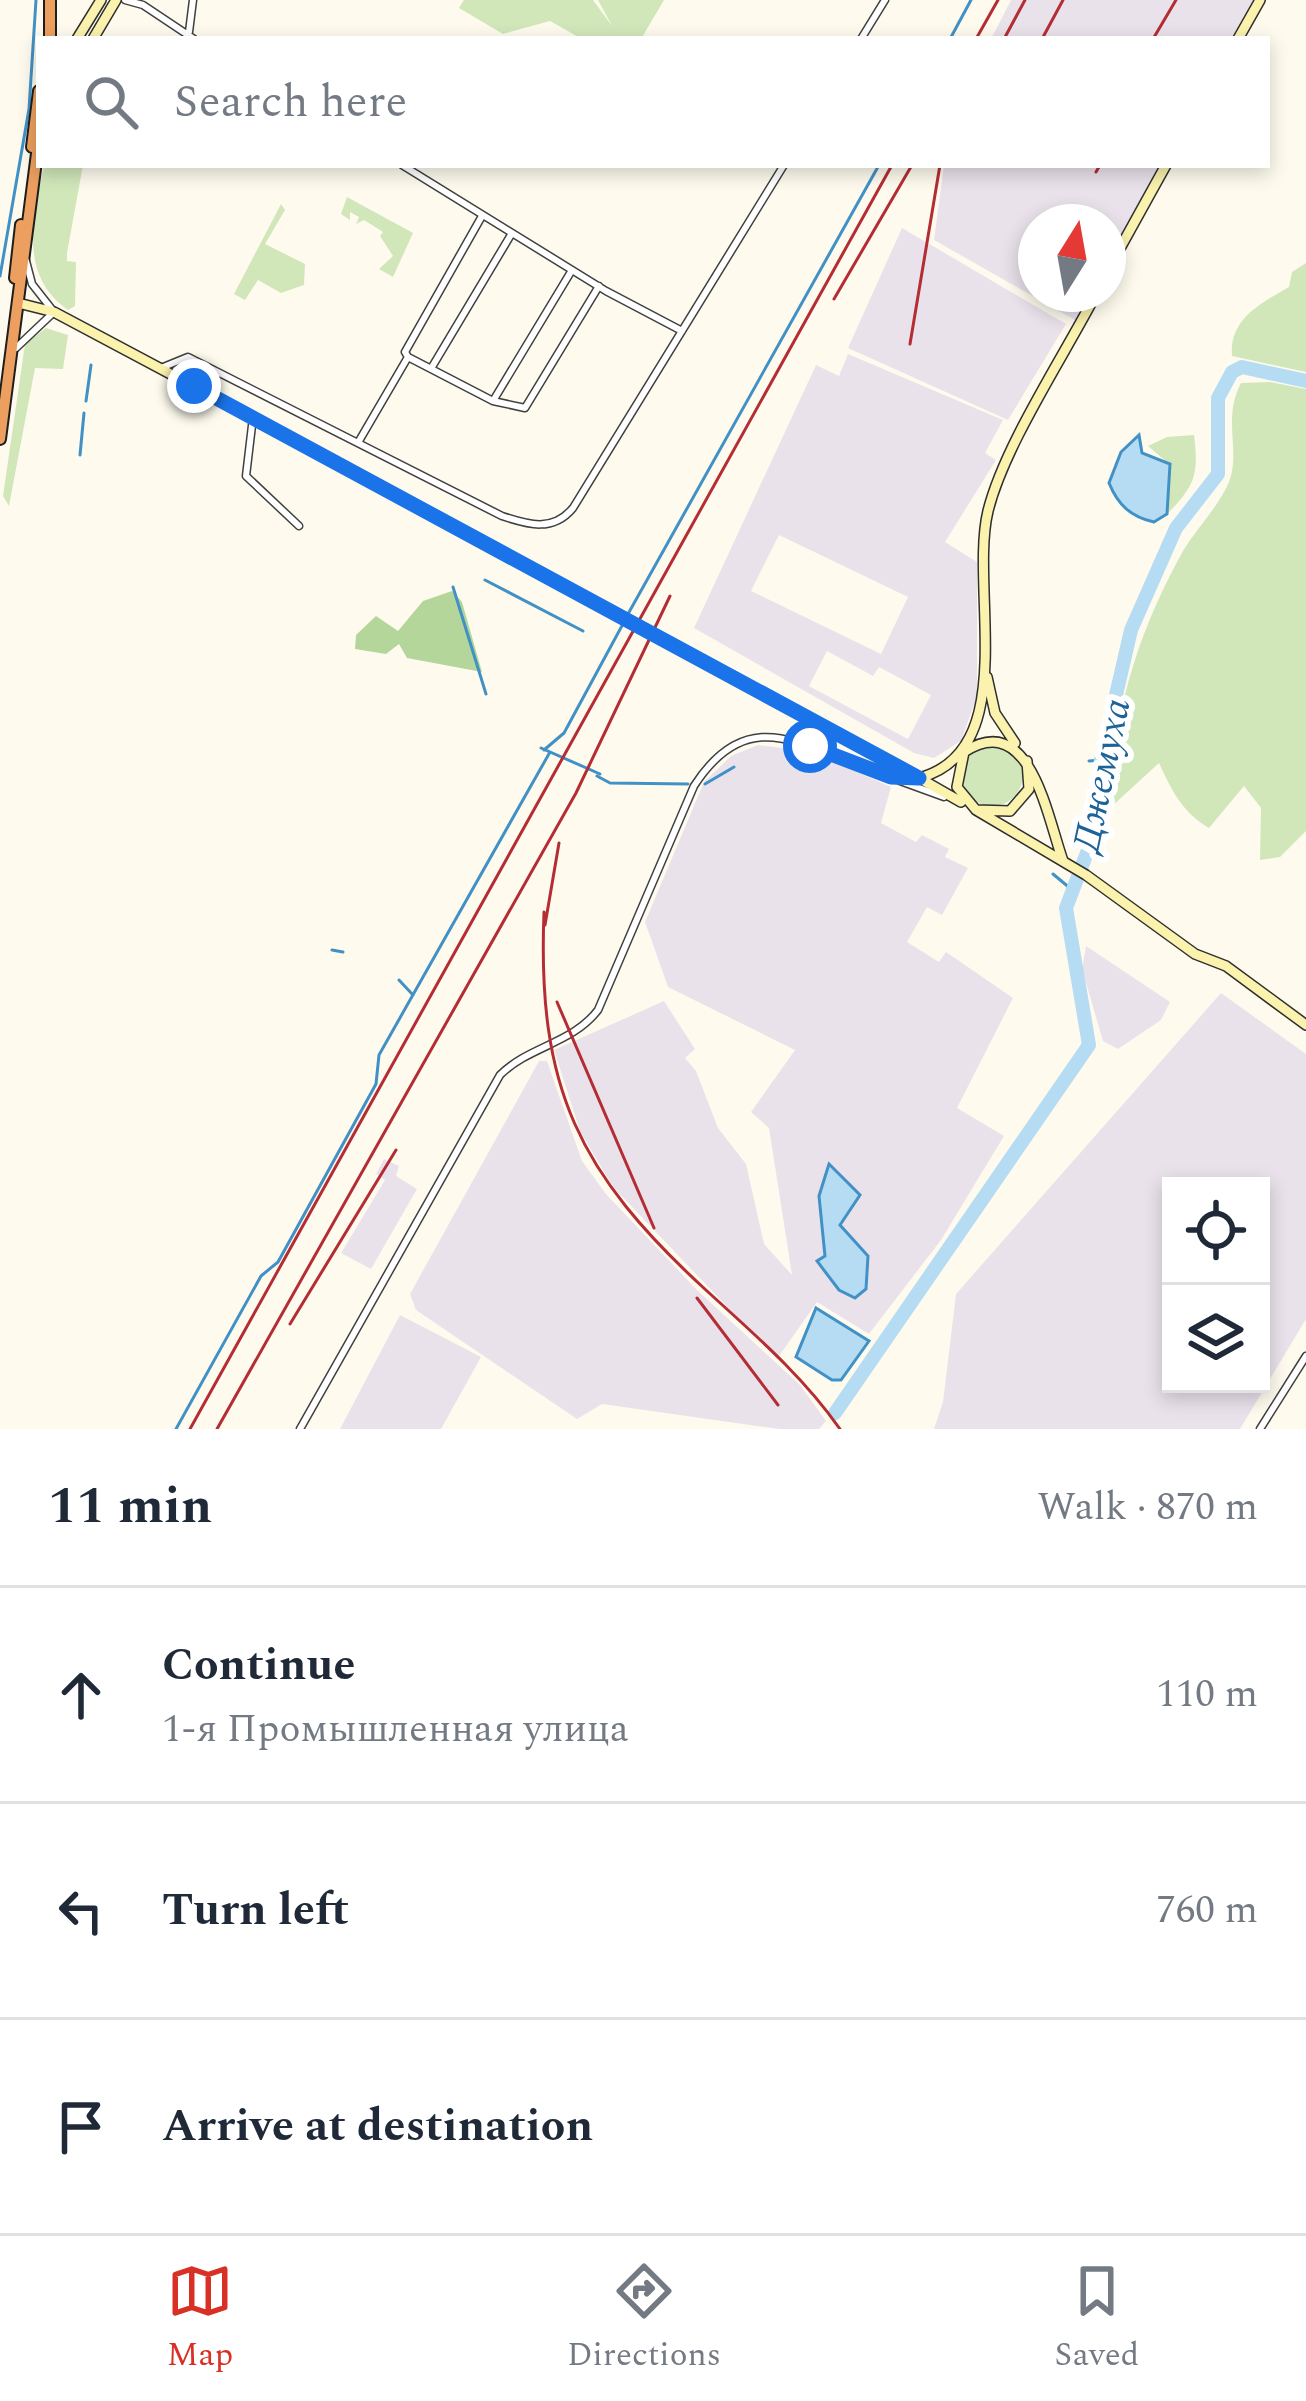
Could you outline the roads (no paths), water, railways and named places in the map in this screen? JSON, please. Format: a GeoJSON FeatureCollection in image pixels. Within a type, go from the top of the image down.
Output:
{"type":"FeatureCollection","features":[{"type":"Feature","properties":{"kind":"highway"},"geometry":{"type":"LineString","coordinates":[[47,36],[48,0]]}},
{"type":"Feature","properties":{"kind":"highway"},"geometry":{"type":"LineString","coordinates":[[18,303],[13,297],[36,114]]}},
{"type":"Feature","properties":{"kind":"highway"},"geometry":{"type":"LineString","coordinates":[[0,439],[36,167]]}},
{"type":"Feature","properties":{"kind":"street"},"geometry":{"type":"LineString","coordinates":[[79,36],[101,0]]}},
{"type":"Feature","properties":{"kind":"street"},"geometry":{"type":"LineString","coordinates":[[95,36],[120,0],[191,35],[193,0]]}},
{"type":"Feature","properties":{"kind":"street"},"geometry":{"type":"LineString","coordinates":[[863,36],[885,0]]}},
{"type":"Feature","properties":{"kind":"street"},"geometry":{"type":"LineString","coordinates":[[1240,36],[1260,0]]}},
{"type":"Feature","properties":{"kind":"street"},"geometry":{"type":"LineString","coordinates":[[407,168],[598,286],[682,331]]}},
{"type":"Feature","properties":{"kind":"street"},"geometry":{"type":"LineString","coordinates":[[161,368],[188,357],[502,516],[540,526],[556,522],[573,508],[782,168]]}},
{"type":"Feature","properties":{"kind":"street"},"geometry":{"type":"LineString","coordinates":[[1126,237],[1164,168]]}},
{"type":"Feature","properties":{"kind":"street"},"geometry":{"type":"LineString","coordinates":[[482,216],[405,352],[408,357],[513,410],[525,408],[598,286]]}},
{"type":"Feature","properties":{"kind":"street"},"geometry":{"type":"LineString","coordinates":[[433,368],[512,233]]}},
{"type":"Feature","properties":{"kind":"street"},"geometry":{"type":"LineString","coordinates":[[25,258],[32,284],[54,313]]}},
{"type":"Feature","properties":{"kind":"street"},"geometry":{"type":"LineString","coordinates":[[493,400],[572,270]]}},
{"type":"Feature","properties":{"kind":"street"},"geometry":{"type":"LineString","coordinates":[[18,303],[54,313],[161,368],[973,808],[1086,875],[1306,1025]]}},
{"type":"Feature","properties":{"kind":"street"},"geometry":{"type":"LineString","coordinates":[[973,808],[956,780],[981,709],[985,666],[982,566],[988,510],[1087,312]]}},
{"type":"Feature","properties":{"kind":"street"},"geometry":{"type":"LineString","coordinates":[[11,355],[24,335],[54,313]]}},
{"type":"Feature","properties":{"kind":"street"},"geometry":{"type":"LineString","coordinates":[[359,441],[408,357]]}},
{"type":"Feature","properties":{"kind":"street"},"geometry":{"type":"LineString","coordinates":[[253,417],[245,476],[299,526]]}},
{"type":"Feature","properties":{"kind":"street"},"geometry":{"type":"LineString","coordinates":[[985,666],[995,713],[1025,758],[1065,862]]}},
{"type":"Feature","properties":{"kind":"street"},"geometry":{"type":"LineString","coordinates":[[300,1429],[500,1075],[514,1061],[574,1034],[598,1010],[694,786],[710,761],[754,736],[780,736],[973,808],[1003,813],[1022,802],[1030,782],[1025,758],[998,740],[964,752],[946,768],[919,778],[891,777]]}},
{"type":"Feature","properties":{"kind":"street"},"geometry":{"type":"LineString","coordinates":[[1260,1429],[1306,1356]]}},
{"type":"Feature","properties":{"kind":"water"},"geometry":{"type":"Polygon","coordinates":[[[1139,435],[1142,453],[1170,464],[1167,514],[1154,522],[1126,509],[1109,483],[1121,452],[1139,435]]]}},
{"type":"Feature","properties":{"kind":"water"},"geometry":{"type":"Polygon","coordinates":[[[829,1164],[860,1195],[840,1225],[868,1256],[866,1289],[855,1298],[839,1290],[817,1261],[825,1256],[819,1196],[829,1164]]]}},
{"type":"Feature","properties":{"kind":"water"},"geometry":{"type":"Polygon","coordinates":[[[816,1308],[869,1341],[841,1380],[832,1380],[796,1357],[816,1308]]]}},
{"type":"Feature","properties":{"kind":"waterway"},"geometry":{"type":"LineString","coordinates":[[0,276],[29,109],[36,0]]}},
{"type":"Feature","properties":{"kind":"waterway"},"geometry":{"type":"LineString","coordinates":[[952,36],[971,0]]}},
{"type":"Feature","properties":{"kind":"waterway"},"geometry":{"type":"LineString","coordinates":[[628,614],[877,168]]}},
{"type":"Feature","properties":{"kind":"waterway"},"geometry":{"type":"LineString","coordinates":[[86,401],[91,365]]}},
{"type":"Feature","properties":{"kind":"waterway","name":"Джемуха"},"geometry":{"type":"LineString","coordinates":[[835,1413],[1089,1045],[1066,908],[1093,837],[1101,760],[1131,630],[1176,528],[1218,474],[1218,398],[1232,372],[1242,367],[1306,381]]}},
{"type":"Feature","properties":{"kind":"waterway"},"geometry":{"type":"LineString","coordinates":[[80,455],[84,413]]}},
{"type":"Feature","properties":{"kind":"waterway"},"geometry":{"type":"LineString","coordinates":[[485,580],[583,631]]}},
{"type":"Feature","properties":{"kind":"waterway"},"geometry":{"type":"LineString","coordinates":[[453,587],[486,694]]}},
{"type":"Feature","properties":{"kind":"waterway"},"geometry":{"type":"LineString","coordinates":[[544,750],[564,733],[624,622]]}},
{"type":"Feature","properties":{"kind":"waterway"},"geometry":{"type":"LineString","coordinates":[[541,748],[600,774]]}},
{"type":"Feature","properties":{"kind":"waterway"},"geometry":{"type":"LineString","coordinates":[[176,1429],[261,1276],[278,1262],[376,1084],[379,1055],[550,752]]}},
{"type":"Feature","properties":{"kind":"waterway"},"geometry":{"type":"LineString","coordinates":[[1089,761],[1101,760]]}},
{"type":"Feature","properties":{"kind":"waterway"},"geometry":{"type":"LineString","coordinates":[[705,784],[734,767]]}},
{"type":"Feature","properties":{"kind":"waterway"},"geometry":{"type":"LineString","coordinates":[[597,776],[610,783],[688,784]]}},
{"type":"Feature","properties":{"kind":"waterway"},"geometry":{"type":"LineString","coordinates":[[1053,874],[1071,889]]}},
{"type":"Feature","properties":{"kind":"waterway"},"geometry":{"type":"LineString","coordinates":[[332,950],[343,952]]}},
{"type":"Feature","properties":{"kind":"waterway"},"geometry":{"type":"LineString","coordinates":[[399,980],[413,995]]}},
{"type":"Feature","properties":{"kind":"railway"},"geometry":{"type":"LineString","coordinates":[[978,36],[998,0]]}},
{"type":"Feature","properties":{"kind":"railway"},"geometry":{"type":"LineString","coordinates":[[1006,36],[1025,0]]}},
{"type":"Feature","properties":{"kind":"railway"},"geometry":{"type":"LineString","coordinates":[[1044,36],[1063,0]]}},
{"type":"Feature","properties":{"kind":"railway"},"geometry":{"type":"LineString","coordinates":[[1155,36],[1176,0]]}},
{"type":"Feature","properties":{"kind":"railway"},"geometry":{"type":"LineString","coordinates":[[190,1429],[890,168]]}},
{"type":"Feature","properties":{"kind":"railway"},"geometry":{"type":"LineString","coordinates":[[834,299],[910,168]]}},
{"type":"Feature","properties":{"kind":"railway"},"geometry":{"type":"LineString","coordinates":[[910,344],[939,168]]}},
{"type":"Feature","properties":{"kind":"railway"},"geometry":{"type":"LineString","coordinates":[[1096,172],[1098,168]]}},
{"type":"Feature","properties":{"kind":"railway"},"geometry":{"type":"LineString","coordinates":[[217,1429],[576,793],[670,596]]}},
{"type":"Feature","properties":{"kind":"railway"},"geometry":{"type":"LineString","coordinates":[[545,925],[559,843]]}},
{"type":"Feature","properties":{"kind":"railway"},"geometry":{"type":"LineString","coordinates":[[544,912],[548,1029],[558,1078],[597,1166],[663,1248],[794,1373],[840,1429]]}},
{"type":"Feature","properties":{"kind":"railway"},"geometry":{"type":"LineString","coordinates":[[557,1002],[654,1228]]}},
{"type":"Feature","properties":{"kind":"railway"},"geometry":{"type":"LineString","coordinates":[[290,1324],[396,1150]]}},
{"type":"Feature","properties":{"kind":"railway"},"geometry":{"type":"LineString","coordinates":[[697,1298],[778,1405]]}}]}
